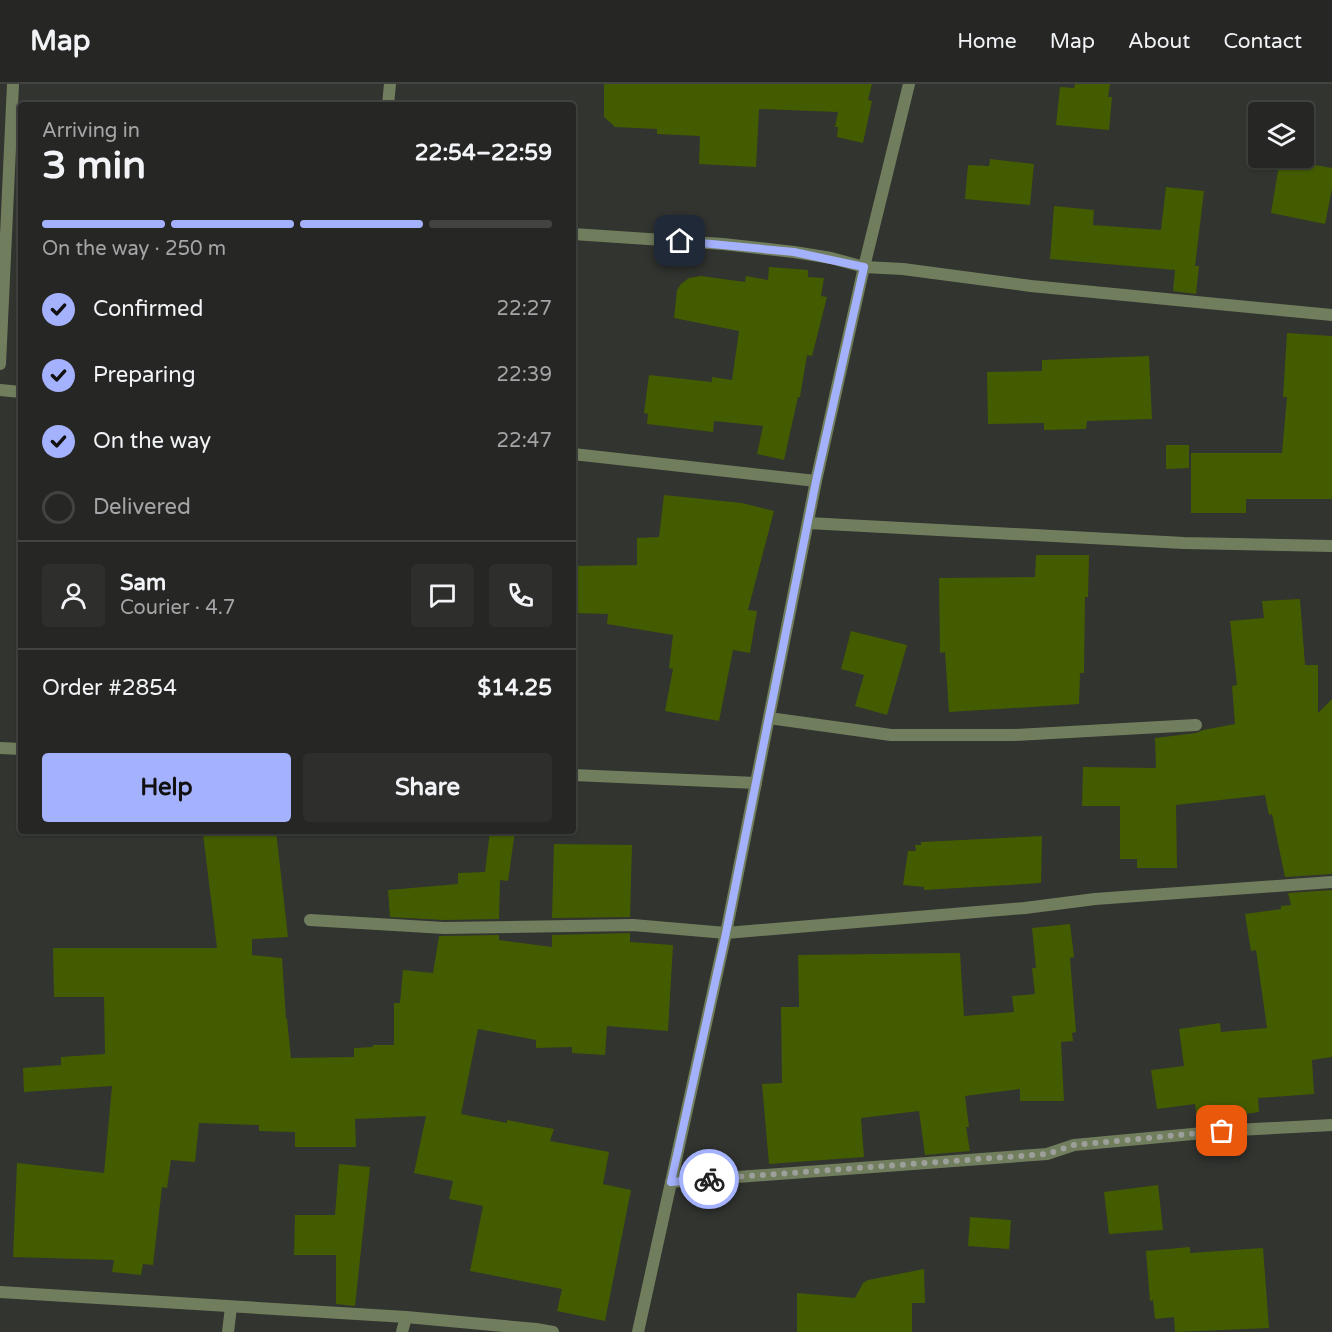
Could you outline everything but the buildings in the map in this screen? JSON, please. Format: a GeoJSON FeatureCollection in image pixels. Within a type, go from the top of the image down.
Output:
{"type":"FeatureCollection","features":[{"type":"Feature","properties":{"kind":"street"},"geometry":{"type":"LineString","coordinates":[[0,364],[13,84]]}},
{"type":"Feature","properties":{"kind":"street"},"geometry":{"type":"LineString","coordinates":[[388,102],[390,84]]}},
{"type":"Feature","properties":{"kind":"street"},"geometry":{"type":"LineString","coordinates":[[638,1332],[726,933],[816,481],[864,267],[909,84]]}},
{"type":"Feature","properties":{"kind":"street"},"geometry":{"type":"LineString","coordinates":[[8,200],[18,201]]}},
{"type":"Feature","properties":{"kind":"street"},"geometry":{"type":"LineString","coordinates":[[576,234],[723,244],[794,252],[864,267],[903,269],[1042,287],[1332,315]]}},
{"type":"Feature","properties":{"kind":"street"},"geometry":{"type":"LineString","coordinates":[[0,390],[18,392]]}},
{"type":"Feature","properties":{"kind":"street"},"geometry":{"type":"LineString","coordinates":[[576,454],[816,481]]}},
{"type":"Feature","properties":{"kind":"street"},"geometry":{"type":"LineString","coordinates":[[808,523],[1184,543],[1332,546]]}},
{"type":"Feature","properties":{"kind":"street"},"geometry":{"type":"LineString","coordinates":[[769,718],[891,735],[1014,735],[1196,725]]}},
{"type":"Feature","properties":{"kind":"street"},"geometry":{"type":"LineString","coordinates":[[0,748],[18,749]]}},
{"type":"Feature","properties":{"kind":"street"},"geometry":{"type":"LineString","coordinates":[[576,775],[756,783]]}},
{"type":"Feature","properties":{"kind":"street"},"geometry":{"type":"LineString","coordinates":[[310,920],[444,928],[633,926],[726,933],[1025,908],[1095,899],[1332,882]]}},
{"type":"Feature","properties":{"kind":"street"},"geometry":{"type":"LineString","coordinates":[[671,1182],[1047,1154],[1074,1145],[1236,1130],[1332,1125]]}},
{"type":"Feature","properties":{"kind":"street"},"geometry":{"type":"LineString","coordinates":[[0,1292],[406,1317],[553,1332]]}},
{"type":"Feature","properties":{"kind":"street"},"geometry":{"type":"LineString","coordinates":[[228,1332],[231,1307]]}},
{"type":"Feature","properties":{"kind":"street"},"geometry":{"type":"LineString","coordinates":[[402,1332],[406,1317]]}},
{"type":"Feature","properties":{"kind":"way so far"},"geometry":{"type":"LineString","coordinates":[[709,1179],[1047,1154],[1074,1145],[1222,1131]]}},
{"type":"Feature","properties":{"kind":"route"},"geometry":{"type":"LineString","coordinates":[[680,241],[794,252],[831,258],[864,267],[816,481],[726,933],[671,1182],[709,1179]]}}]}
